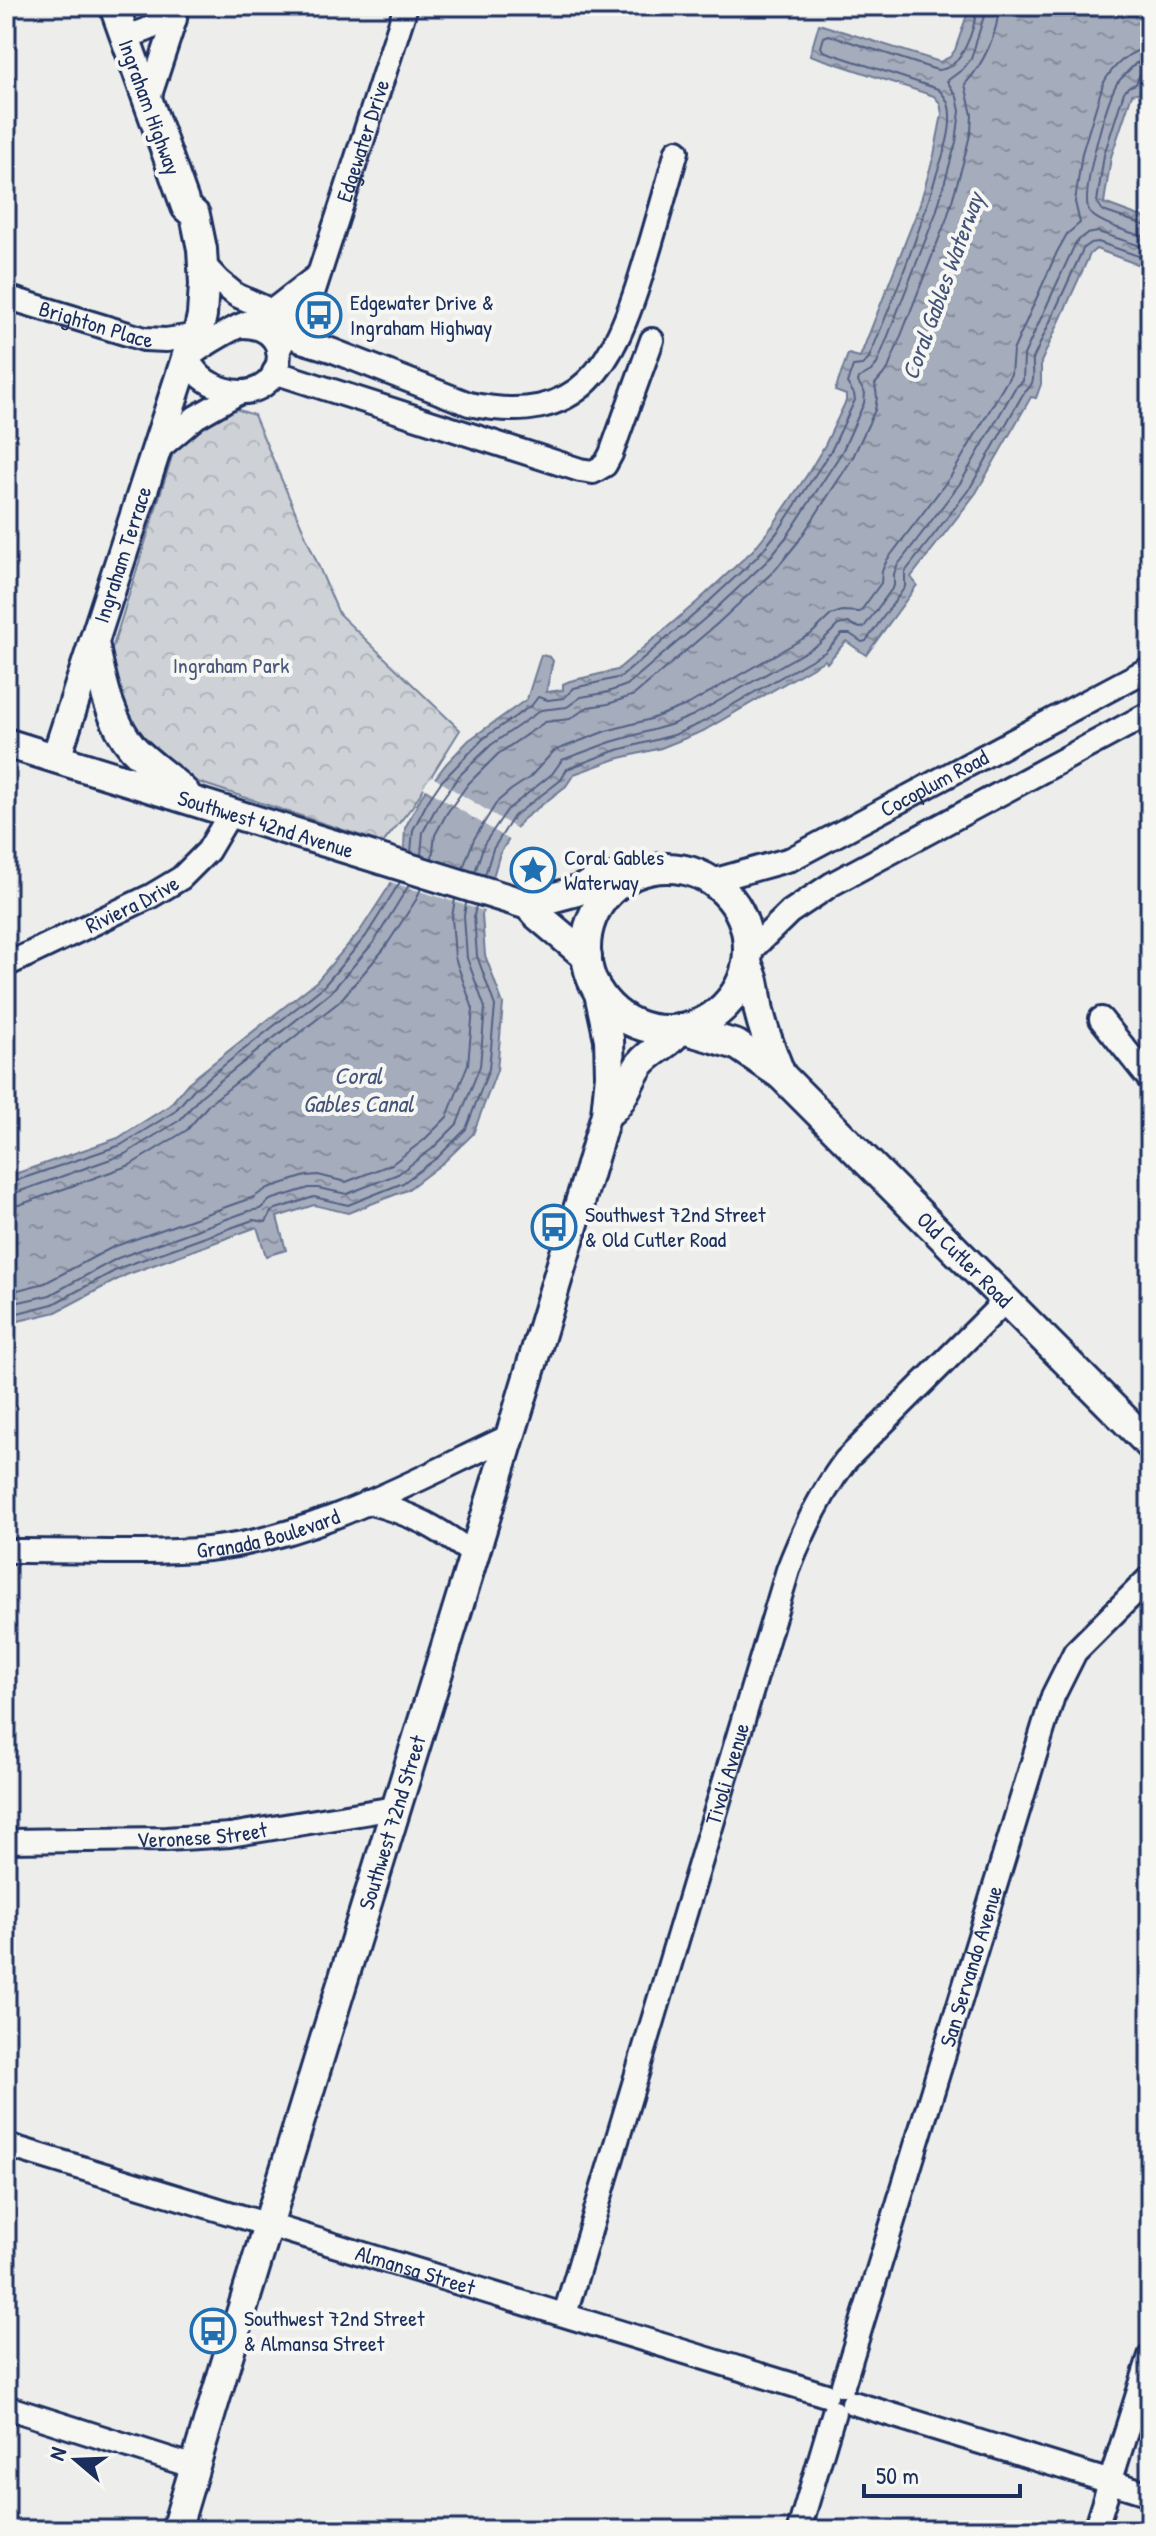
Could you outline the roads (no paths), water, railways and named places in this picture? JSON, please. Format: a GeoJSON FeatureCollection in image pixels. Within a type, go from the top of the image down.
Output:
{"type":"FeatureCollection","features":[{"type":"Feature","properties":{"kind":"main road","name":"Ingraham Highway"},"geometry":{"type":"LineString","coordinates":[[117,7],[186,207],[195,215],[204,265],[204,300],[196,344],[187,349]]}},
{"type":"Feature","properties":{"kind":"main road","name":"Ingraham Highway"},"geometry":{"type":"LineString","coordinates":[[186,207],[182,217],[191,278],[187,349]]}},
{"type":"Feature","properties":{"kind":"main road","name":"Ingraham Terrace"},"geometry":{"type":"LineString","coordinates":[[56,758],[187,349]]}},
{"type":"Feature","properties":{"kind":"main road"},"geometry":{"type":"LineString","coordinates":[[94,641],[108,699],[121,730],[143,757],[191,800]]}},
{"type":"Feature","properties":{"kind":"main road","name":"Southwest 42nd Avenue"},"geometry":{"type":"LineString","coordinates":[[6,743],[515,901],[536,914],[587,957]]}},
{"type":"Feature","properties":{"kind":"main road"},"geometry":{"type":"LineString","coordinates":[[656,868],[690,871],[712,881],[732,899],[746,930],[748,958],[734,995],[723,1008],[701,1023],[682,1029],[664,1030],[638,1025],[616,1012],[599,993],[587,957],[586,944],[592,918],[600,903],[625,880],[656,868]]}},
{"type":"Feature","properties":{"kind":"main road"},"geometry":{"type":"LineString","coordinates":[[515,901],[551,898],[577,891],[604,878],[625,880]]}},
{"type":"Feature","properties":{"kind":"main road","name":"Old Cutler Road"},"geometry":{"type":"LineString","coordinates":[[748,958],[756,978],[761,1022],[781,1075]]}},
{"type":"Feature","properties":{"kind":"main road","name":"Southwest 72nd Street"},"geometry":{"type":"LineString","coordinates":[[176,2530],[606,1114],[610,1075],[609,1039],[599,993]]}},
{"type":"Feature","properties":{"kind":"main road","name":"Old Cutler Road"},"geometry":{"type":"LineString","coordinates":[[682,1029],[737,1045],[781,1075],[1150,1445]]}},
{"type":"Feature","properties":{"kind":"main road","name":"Southwest 72nd Street"},"geometry":{"type":"LineString","coordinates":[[606,1114],[615,1107],[647,1057],[682,1029]]}},
{"type":"Feature","properties":{"kind":"street"},"geometry":{"type":"LineString","coordinates":[[125,36],[154,28],[174,6]]}},
{"type":"Feature","properties":{"kind":"street"},"geometry":{"type":"LineString","coordinates":[[148,101],[175,19],[174,6]]}},
{"type":"Feature","properties":{"kind":"street","name":"Edgewater Drive"},"geometry":{"type":"LineString","coordinates":[[276,362],[295,335],[309,300],[406,6]]}},
{"type":"Feature","properties":{"kind":"street"},"geometry":{"type":"LineString","coordinates":[[204,265],[236,295],[272,311],[295,335],[469,404],[493,408],[538,407],[562,399],[594,377],[619,336],[634,297],[677,151]]}},
{"type":"Feature","properties":{"kind":"street"},"geometry":{"type":"LineString","coordinates":[[238,393],[201,378],[187,349],[272,311],[317,275]]}},
{"type":"Feature","properties":{"kind":"street","name":"Brighton Place"},"geometry":{"type":"LineString","coordinates":[[6,297],[134,337],[166,340],[187,349]]}},
{"type":"Feature","properties":{"kind":"street"},"geometry":{"type":"LineString","coordinates":[[157,450],[196,417],[238,393],[258,390],[276,362],[277,342],[268,332],[249,325],[240,326]]}},
{"type":"Feature","properties":{"kind":"street"},"geometry":{"type":"LineString","coordinates":[[276,362],[593,472],[600,471],[611,454],[652,340]]}},
{"type":"Feature","properties":{"kind":"street","name":"Cocoplum Road"},"geometry":{"type":"LineString","coordinates":[[712,881],[791,859],[1150,668]]}},
{"type":"Feature","properties":{"kind":"street","name":"Cocoplum Road"},"geometry":{"type":"LineString","coordinates":[[748,958],[790,912],[818,892],[1150,713]]}},
{"type":"Feature","properties":{"kind":"street","name":"Riviera Drive"},"geometry":{"type":"LineString","coordinates":[[6,965],[151,896],[181,878],[208,851],[231,812]]}},
{"type":"Feature","properties":{"kind":"street"},"geometry":{"type":"LineString","coordinates":[[1101,1019],[1150,1080]]}},
{"type":"Feature","properties":{"kind":"street","name":"Tivoli Avenue"},"geometry":{"type":"LineString","coordinates":[[565,2314],[796,1550],[831,1481],[846,1460],[1006,1300]]}},
{"type":"Feature","properties":{"kind":"street","name":"Granada Boulevard"},"geometry":{"type":"LineString","coordinates":[[6,1551],[208,1549],[294,1531],[367,1502],[510,1436]]}},
{"type":"Feature","properties":{"kind":"street"},"geometry":{"type":"LineString","coordinates":[[367,1502],[414,1516],[436,1527],[473,1554]]}},
{"type":"Feature","properties":{"kind":"street","name":"San Servando Avenue"},"geometry":{"type":"LineString","coordinates":[[799,2530],[1053,1696],[1075,1652],[1150,1577]]}},
{"type":"Feature","properties":{"kind":"street","name":"Veronese Street"},"geometry":{"type":"LineString","coordinates":[[6,1841],[230,1835],[395,1808]]}},
{"type":"Feature","properties":{"kind":"street","name":"Almansa Street"},"geometry":{"type":"LineString","coordinates":[[6,2145],[1150,2494]]}},
{"type":"Feature","properties":{"kind":"street"},"geometry":{"type":"LineString","coordinates":[[1095,2530],[1150,2356]]}},
{"type":"Feature","properties":{"kind":"street"},"geometry":{"type":"LineString","coordinates":[[6,2407],[195,2467]]}},
{"type":"Feature","properties":{"kind":"water","name":"Coral Gables Canal"},"geometry":{"type":"Polygon","coordinates":[[[970,6],[1150,6],[1150,67],[1142,92],[1132,94],[1111,157],[1104,203],[1150,220],[1150,269],[1096,249],[1090,254],[1041,362],[1041,384],[1036,398],[1031,397],[976,493],[911,577],[917,585],[866,655],[846,641],[827,663],[825,660],[703,731],[661,748],[574,774],[566,786],[521,821],[500,853],[482,915],[485,955],[503,1004],[497,1070],[473,1134],[444,1162],[407,1190],[348,1213],[314,1205],[277,1217],[286,1250],[266,1256],[257,1227],[126,1275],[56,1312],[6,1324],[6,1177],[118,1138],[170,1105],[188,1083],[317,981],[360,931],[390,885],[404,847],[405,828],[421,797],[469,740],[527,699],[541,655],[553,661],[546,692],[563,690],[563,684],[570,681],[617,670],[753,550],[773,525],[825,445],[846,401],[846,395],[835,391],[848,354],[860,357],[919,207],[942,114],[940,103],[934,96],[810,55],[819,24],[940,62],[955,50],[970,6]]]}},
{"type":"Feature","properties":{"kind":"place","name":"Edgewater Drive & Ingraham Highway"},"geometry":{"type":"Point","coordinates":[319,315]}},
{"type":"Feature","properties":{"kind":"place","name":"Coral Gables Waterway"},"geometry":{"type":"Point","coordinates":[533,870]}},
{"type":"Feature","properties":{"kind":"place","name":"Southwest 72nd Street & Old Cutler Road"},"geometry":{"type":"Point","coordinates":[554,1227]}},
{"type":"Feature","properties":{"kind":"place","name":"Southwest 72nd Street & Almansa Street"},"geometry":{"type":"Point","coordinates":[213,2331]}},
{"type":"Feature","properties":{"kind":"park label","name":"Ingraham Park"},"geometry":{"type":"Point","coordinates":[231,665]}}]}
